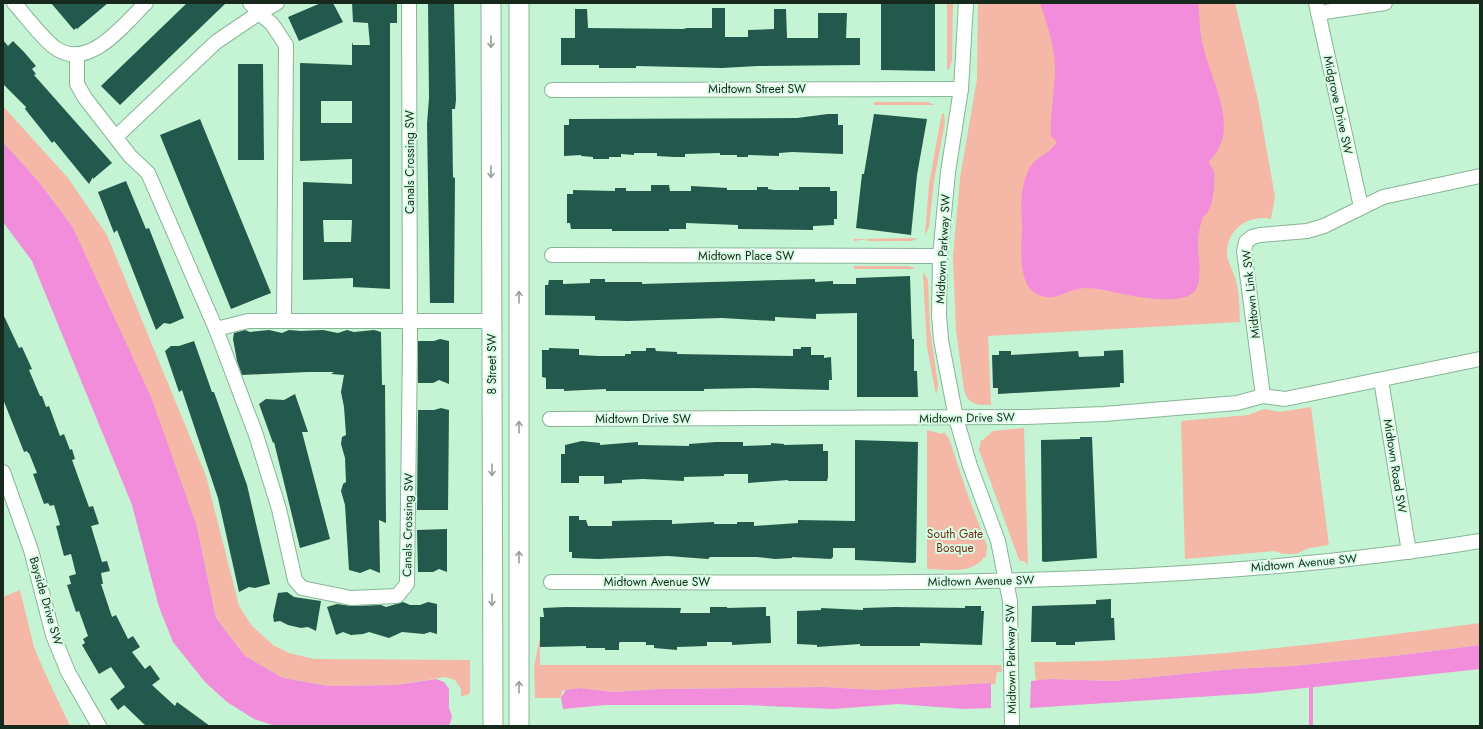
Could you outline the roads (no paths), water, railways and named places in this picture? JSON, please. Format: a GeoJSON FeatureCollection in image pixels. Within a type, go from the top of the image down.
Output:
{"type":"FeatureCollection","features":[{"type":"Feature","properties":{"kind":"main road","name":"8 Street SW"},"geometry":{"type":"LineString","coordinates":[[491,3],[493,726]]}},
{"type":"Feature","properties":{"kind":"main road"},"geometry":{"type":"LineString","coordinates":[[519,3],[519,726]]}},
{"type":"Feature","properties":{"kind":"street"},"geometry":{"type":"LineString","coordinates":[[14,3],[54,47],[66,52],[77,54],[87,53],[99,48],[146,3]]}},
{"type":"Feature","properties":{"kind":"street"},"geometry":{"type":"LineString","coordinates":[[116,137],[216,42],[255,8],[277,3]]}},
{"type":"Feature","properties":{"kind":"street","name":"Canals Crossing SW"},"geometry":{"type":"LineString","coordinates":[[77,54],[77,84],[85,98],[116,137],[148,173],[216,329],[258,442],[279,509],[295,580],[302,588],[351,598],[397,596],[407,584],[410,321],[409,3]]}},
{"type":"Feature","properties":{"kind":"street","name":"Midtown Parkway SW"},"geometry":{"type":"LineString","coordinates":[[966,3],[961,89],[948,172],[940,256],[939,307],[941,340],[956,418],[970,466],[998,541],[1010,601],[1012,726]]}},
{"type":"Feature","properties":{"kind":"street"},"geometry":{"type":"LineString","coordinates":[[1317,8],[1385,3]]}},
{"type":"Feature","properties":{"kind":"street"},"geometry":{"type":"LineString","coordinates":[[255,8],[272,24],[286,45],[284,321]]}},
{"type":"Feature","properties":{"kind":"street","name":"Midgrove Drive SW"},"geometry":{"type":"LineString","coordinates":[[1317,8],[1361,207]]}},
{"type":"Feature","properties":{"kind":"street","name":"Midtown Street SW"},"geometry":{"type":"LineString","coordinates":[[552,90],[961,89]]}},
{"type":"Feature","properties":{"kind":"street"},"geometry":{"type":"LineString","coordinates":[[1361,207],[1390,195],[1480,176]]}},
{"type":"Feature","properties":{"kind":"street","name":"Midtown Link SW"},"geometry":{"type":"LineString","coordinates":[[1263,396],[1244,251],[1246,242],[1252,237],[1260,235],[1307,231],[1324,226],[1361,207]]}},
{"type":"Feature","properties":{"kind":"street","name":"Midtown Place SW"},"geometry":{"type":"LineString","coordinates":[[552,255],[940,256]]}},
{"type":"Feature","properties":{"kind":"street"},"geometry":{"type":"LineString","coordinates":[[216,329],[248,321],[492,321]]}},
{"type":"Feature","properties":{"kind":"street","name":"Midtown Drive SW"},"geometry":{"type":"LineString","coordinates":[[550,420],[956,418],[1104,414],[1237,403],[1263,396],[1285,398],[1480,359]]}},
{"type":"Feature","properties":{"kind":"street","name":"Midtown Road SW"},"geometry":{"type":"LineString","coordinates":[[1381,380],[1409,552]]}},
{"type":"Feature","properties":{"kind":"street","name":"Bayside Drive SW"},"geometry":{"type":"LineString","coordinates":[[3,472],[7,495],[32,550],[53,635],[68,672],[99,726]]}},
{"type":"Feature","properties":{"kind":"street","name":"Midtown Avenue SW"},"geometry":{"type":"LineString","coordinates":[[551,582],[1005,581],[1250,569],[1409,552],[1480,540]]}},
{"type":"Feature","properties":{"kind":"waterway"},"geometry":{"type":"LineString","coordinates":[[1311,682],[1311,726]]}},
{"type":"Feature","properties":{"kind":"park label","name":"South Gate Bosque"},"geometry":{"type":"Point","coordinates":[955,541]}}]}
